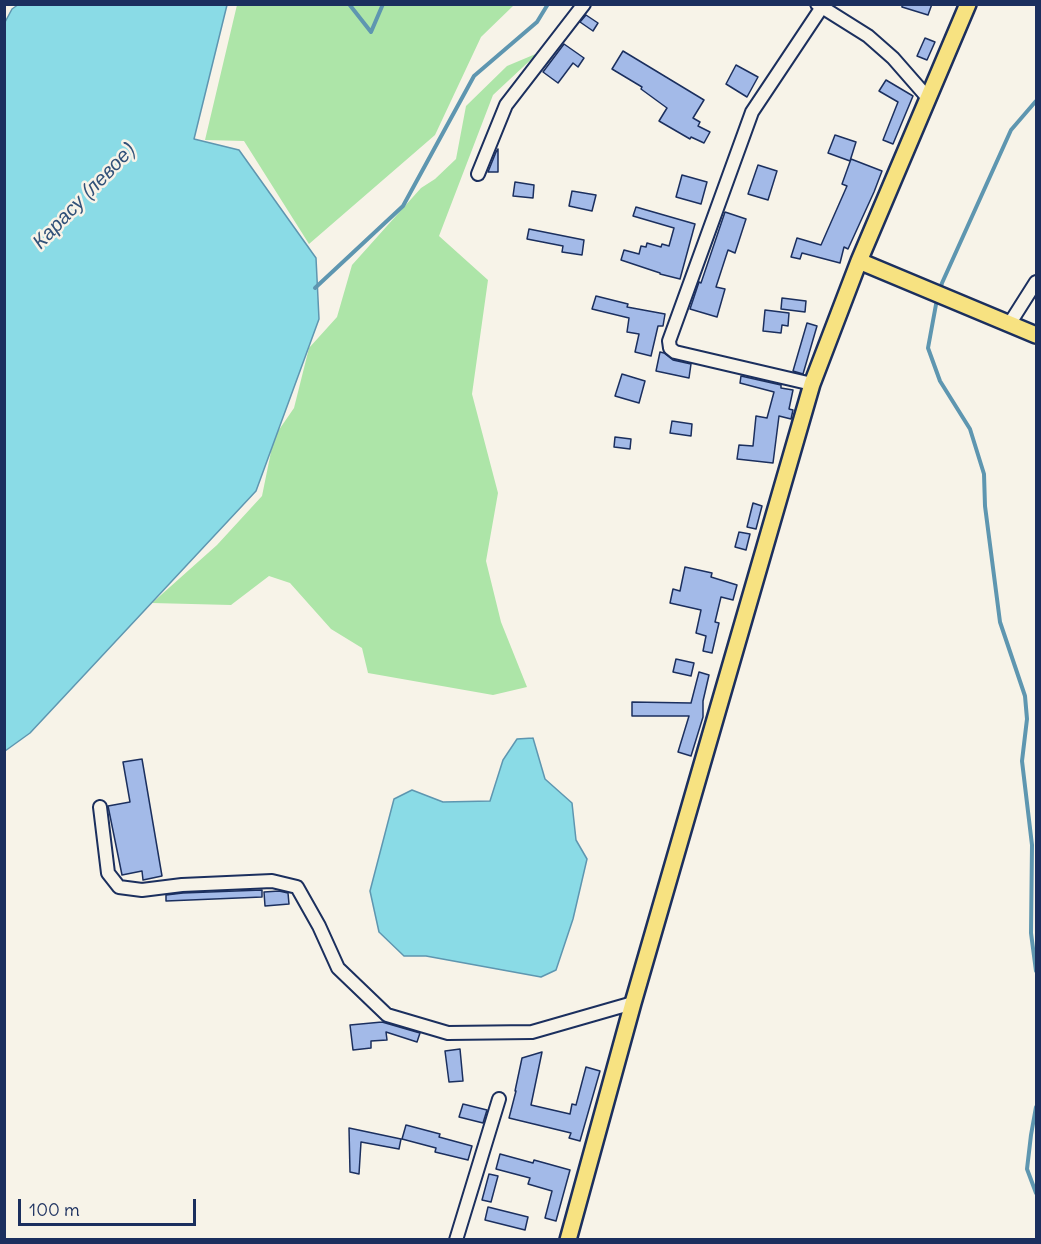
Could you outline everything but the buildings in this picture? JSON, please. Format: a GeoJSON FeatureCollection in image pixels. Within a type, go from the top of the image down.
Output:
{"type":"FeatureCollection","features":[{"type":"Feature","properties":{"kind":"main road"},"geometry":{"type":"LineString","coordinates":[[568,1239],[633,1004],[813,384],[859,261],[969,4]]}},
{"type":"Feature","properties":{"kind":"main road"},"geometry":{"type":"LineString","coordinates":[[859,261],[1036,335]]}},
{"type":"Feature","properties":{"kind":"street"},"geometry":{"type":"LineString","coordinates":[[478,174],[506,105],[584,4]]}},
{"type":"Feature","properties":{"kind":"street"},"geometry":{"type":"LineString","coordinates":[[813,384],[675,352],[670,348],[669,341],[752,112],[819,6],[868,36],[893,58],[928,98]]}},
{"type":"Feature","properties":{"kind":"street"},"geometry":{"type":"LineString","coordinates":[[1010,323],[1036,282]]}},
{"type":"Feature","properties":{"kind":"street"},"geometry":{"type":"LineString","coordinates":[[100,807],[108,873],[118,887],[142,890],[182,885],[272,881],[297,887],[319,926],[338,968],[387,1015],[448,1033],[532,1032],[633,1004]]}},
{"type":"Feature","properties":{"kind":"street"},"geometry":{"type":"LineString","coordinates":[[456,1239],[499,1099]]}},
{"type":"Feature","properties":{"kind":"green space"},"geometry":{"type":"Polygon","coordinates":[[[237,4],[514,5],[481,37],[435,135],[309,244],[244,141],[205,140],[237,4]]]}},
{"type":"Feature","properties":{"kind":"green space"},"geometry":{"type":"Polygon","coordinates":[[[538,53],[493,95],[439,236],[488,280],[472,394],[498,493],[486,561],[501,622],[527,687],[493,695],[368,673],[362,648],[331,629],[290,583],[269,576],[231,605],[152,603],[217,545],[262,496],[274,437],[294,408],[309,348],[337,317],[352,265],[421,188],[435,179],[456,159],[466,106],[507,66],[538,53]]]}},
{"type":"Feature","properties":{"kind":"water","name":"Карасу (левое)"},"geometry":{"type":"Polygon","coordinates":[[[19,4],[227,5],[194,139],[239,150],[316,258],[319,319],[256,491],[30,733],[5,751],[4,24],[12,9],[19,4]]]}},
{"type":"Feature","properties":{"kind":"water"},"geometry":{"type":"Polygon","coordinates":[[[533,738],[545,779],[572,803],[576,840],[587,859],[573,919],[556,970],[541,977],[426,956],[404,956],[379,932],[370,891],[394,799],[412,790],[443,802],[490,801],[503,760],[517,739],[533,738]]]}},
{"type":"Feature","properties":{"kind":"waterway"},"geometry":{"type":"LineString","coordinates":[[349,4],[371,32],[383,4]]}},
{"type":"Feature","properties":{"kind":"waterway"},"geometry":{"type":"LineString","coordinates":[[315,288],[403,206],[474,76],[537,22],[548,4]]}},
{"type":"Feature","properties":{"kind":"waterway"},"geometry":{"type":"LineString","coordinates":[[939,292],[1011,130],[1036,101]]}},
{"type":"Feature","properties":{"kind":"waterway"},"geometry":{"type":"LineString","coordinates":[[937,299],[928,348],[940,381],[970,429],[984,474],[985,506],[1000,622],[1025,696],[1027,719],[1022,761],[1032,845],[1031,933],[1036,971]]}},
{"type":"Feature","properties":{"kind":"waterway"},"geometry":{"type":"LineString","coordinates":[[1036,1107],[1027,1169],[1036,1193]]}}]}
